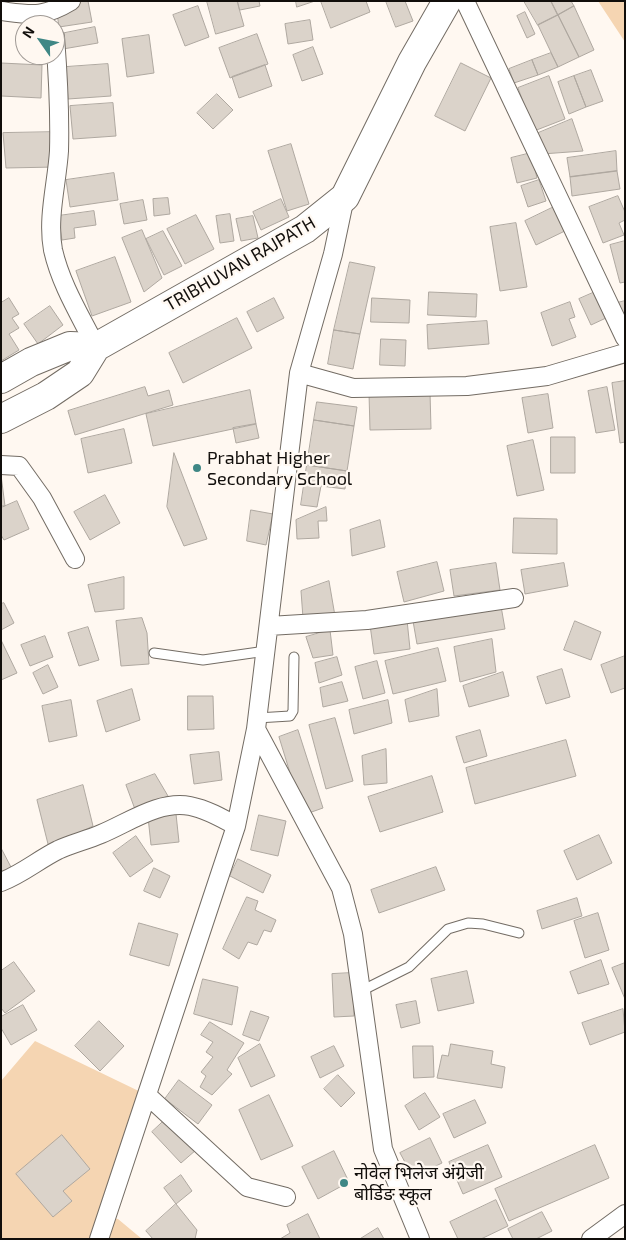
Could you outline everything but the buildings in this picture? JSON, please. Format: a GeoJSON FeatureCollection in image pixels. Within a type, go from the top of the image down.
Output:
{"type":"FeatureCollection","features":[{"type":"Feature","properties":{"kind":"highway","name":"TRIBHUVAN RAJPATH"},"geometry":{"type":"LineString","coordinates":[[1,419],[46,396],[80,373],[96,347],[305,229],[345,198],[412,62],[447,1]]}},
{"type":"Feature","properties":{"kind":"highway"},"geometry":{"type":"LineString","coordinates":[[1,379],[40,358],[70,346],[96,347]]}},
{"type":"Feature","properties":{"kind":"street"},"geometry":{"type":"LineString","coordinates":[[56,15],[71,1]]}},
{"type":"Feature","properties":{"kind":"street"},"geometry":{"type":"LineString","coordinates":[[464,1],[625,338]]}},
{"type":"Feature","properties":{"kind":"street"},"geometry":{"type":"LineString","coordinates":[[1,11],[33,15]]}},
{"type":"Feature","properties":{"kind":"street"},"geometry":{"type":"LineString","coordinates":[[57,65],[59,143],[52,222],[53,247],[60,276],[96,347]]}},
{"type":"Feature","properties":{"kind":"street"},"geometry":{"type":"LineString","coordinates":[[100,1239],[236,826],[257,724],[300,374],[345,198]]}},
{"type":"Feature","properties":{"kind":"street"},"geometry":{"type":"LineString","coordinates":[[300,374],[353,388],[467,386],[547,376],[625,353]]}},
{"type":"Feature","properties":{"kind":"street"},"geometry":{"type":"LineString","coordinates":[[1,465],[19,466],[42,498],[75,559]]}},
{"type":"Feature","properties":{"kind":"street"},"geometry":{"type":"LineString","coordinates":[[269,626],[367,620],[514,598]]}},
{"type":"Feature","properties":{"kind":"street"},"geometry":{"type":"LineString","coordinates":[[257,724],[341,888],[353,934],[383,1149],[420,1239]]}},
{"type":"Feature","properties":{"kind":"street"},"geometry":{"type":"LineString","coordinates":[[1,882],[18,875],[57,850],[120,826],[146,812],[177,806],[191,806],[215,815],[236,826]]}},
{"type":"Feature","properties":{"kind":"street"},"geometry":{"type":"LineString","coordinates":[[147,1096],[247,1187],[286,1197]]}},
{"type":"Feature","properties":{"kind":"street"},"geometry":{"type":"LineString","coordinates":[[592,1239],[625,1214]]}},
{"type":"Feature","properties":{"kind":"lane"},"geometry":{"type":"LineString","coordinates":[[154,653],[203,660],[266,651]]}},
{"type":"Feature","properties":{"kind":"lane"},"geometry":{"type":"LineString","coordinates":[[257,724],[290,716],[292,711],[294,657]]}},
{"type":"Feature","properties":{"kind":"lane"},"geometry":{"type":"LineString","coordinates":[[361,991],[409,967],[448,929],[468,924],[483,924],[519,933]]}},
{"type":"Feature","properties":{"kind":"shaded area"},"geometry":{"type":"Polygon","coordinates":[[[598,1],[625,1],[625,42],[598,1]]]}},
{"type":"Feature","properties":{"kind":"shaded area"},"geometry":{"type":"Polygon","coordinates":[[[35,1041],[147,1095],[104,1216],[118,1219],[142,1239],[1,1239],[1,1081],[35,1041]]]}},
{"type":"Feature","properties":{"kind":"place","name":"Prabhat Higher Secondary School"},"geometry":{"type":"Point","coordinates":[197,468]}},
{"type":"Feature","properties":{"kind":"place","name":"नोवेल भिलेज अंग्रेजी बोर्डिङ स्कूल"},"geometry":{"type":"Point","coordinates":[344,1183]}}]}
